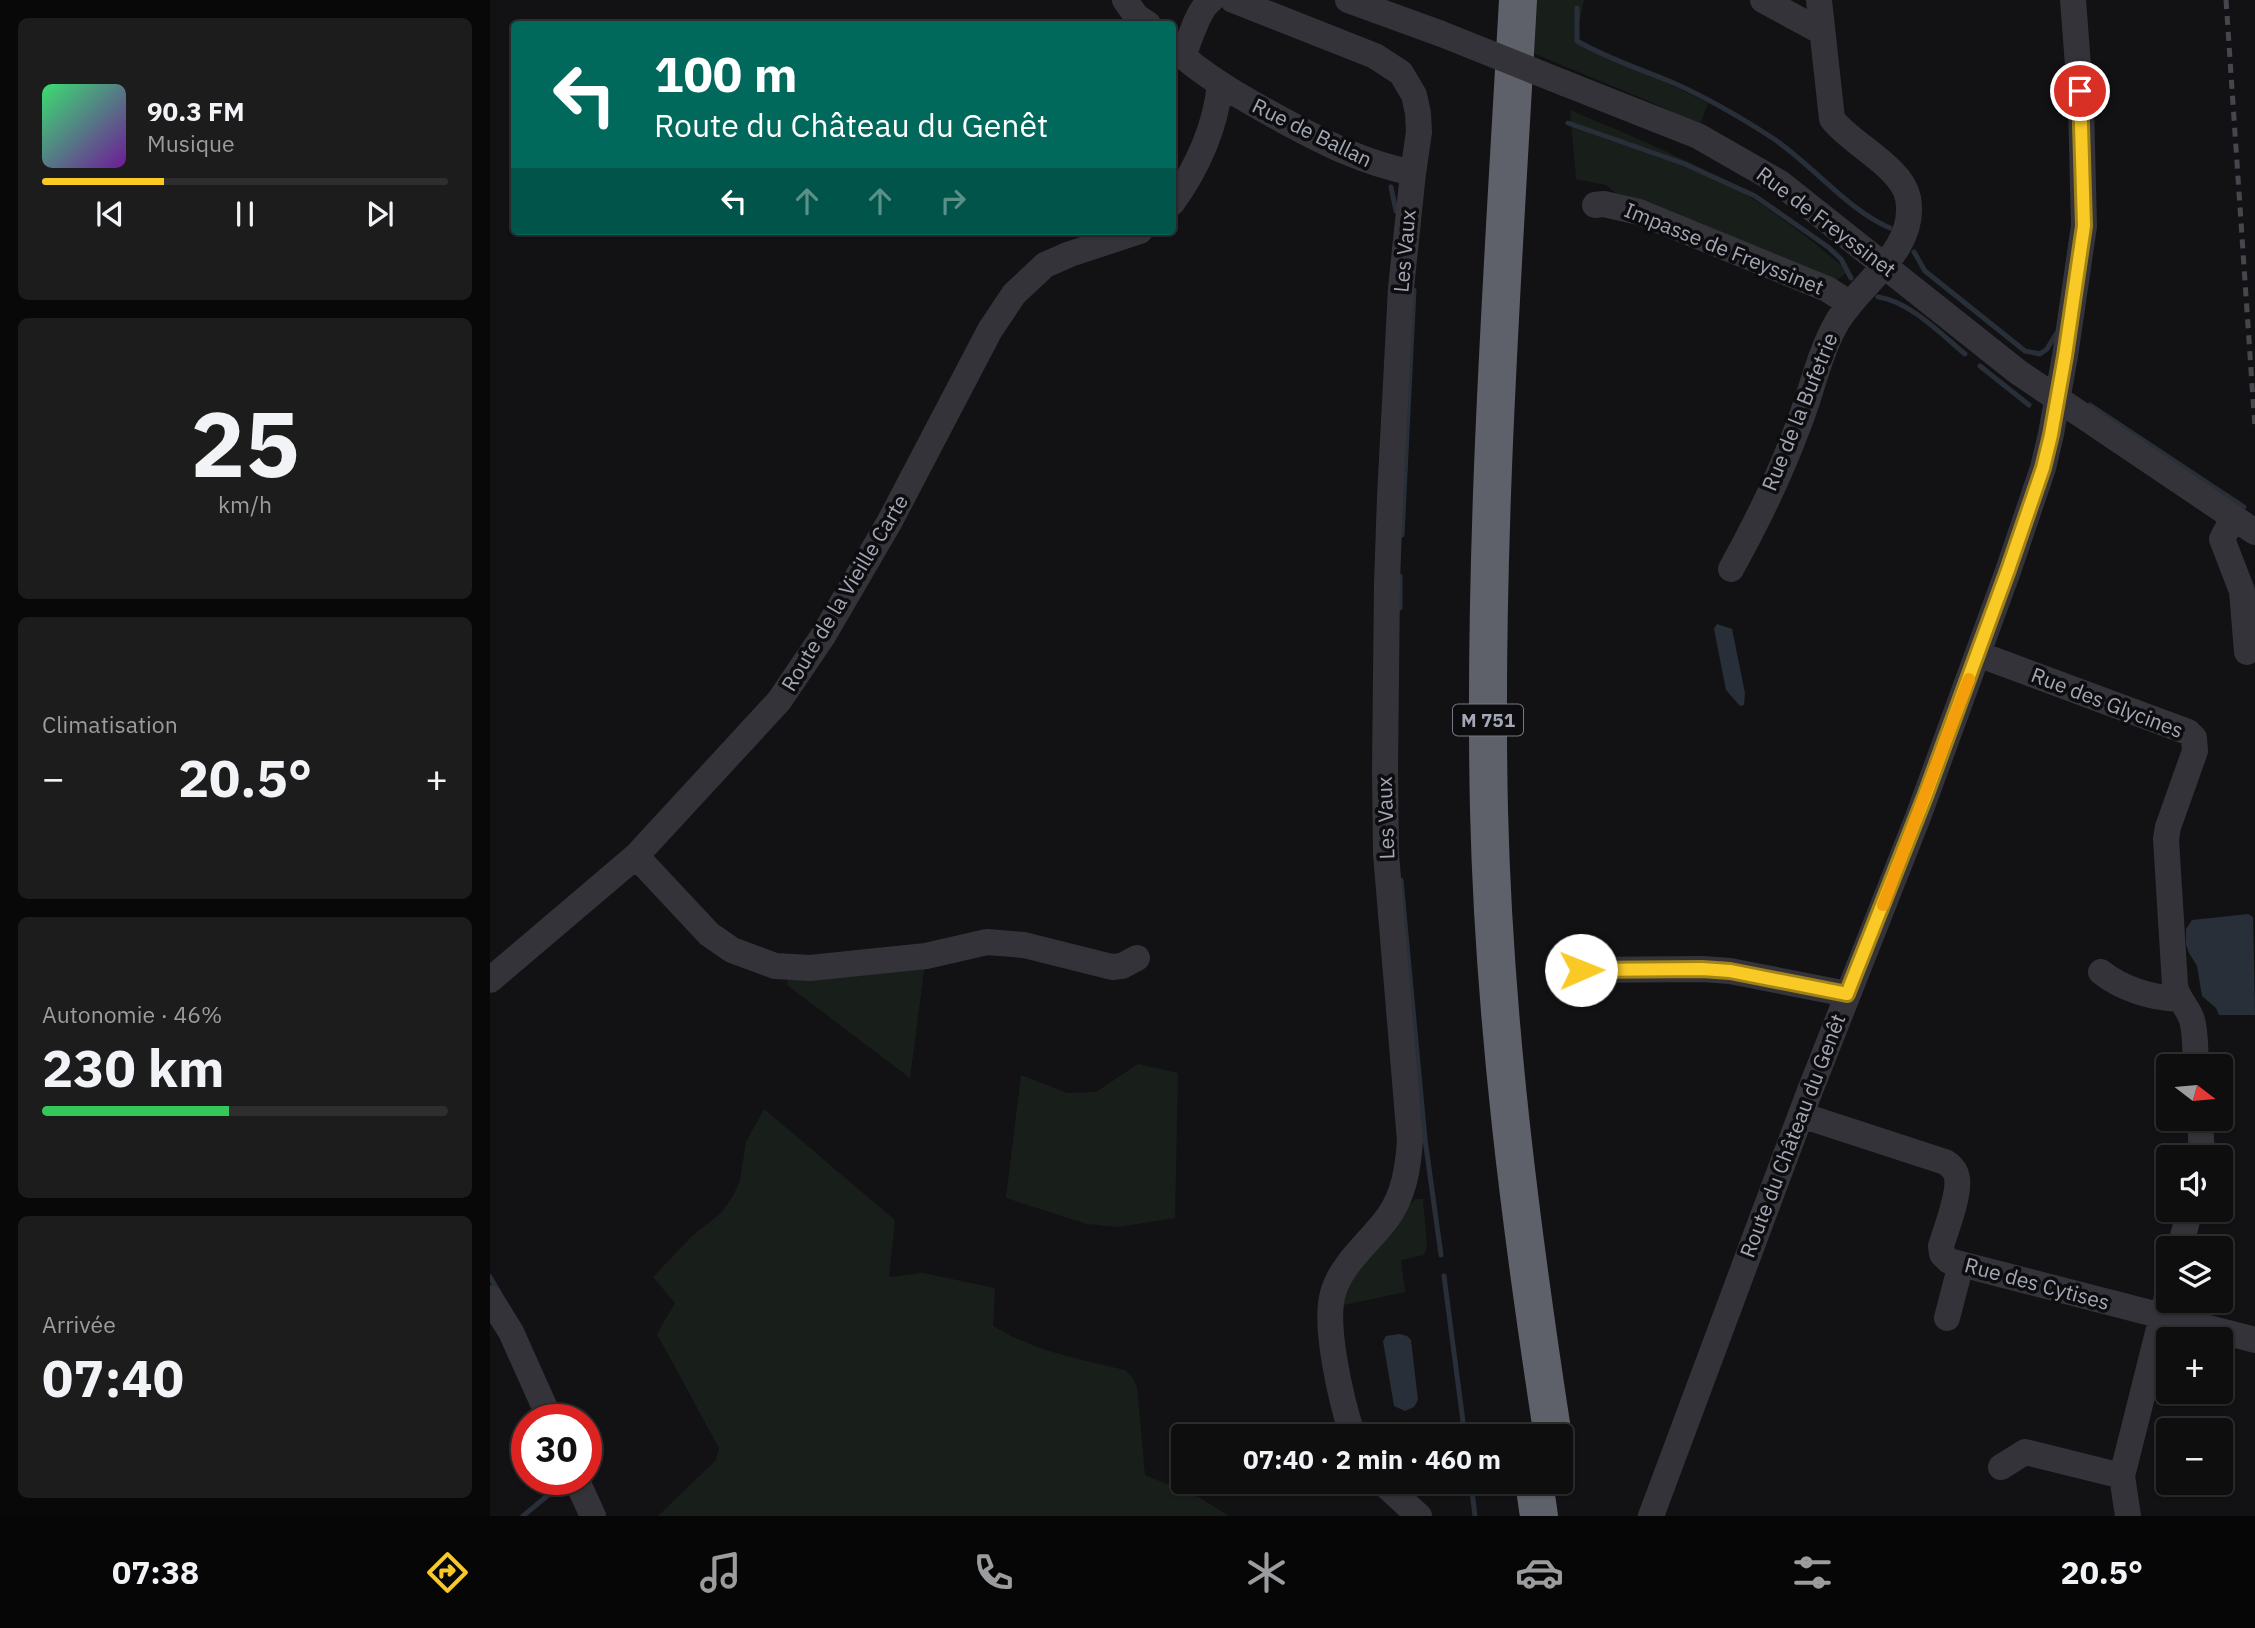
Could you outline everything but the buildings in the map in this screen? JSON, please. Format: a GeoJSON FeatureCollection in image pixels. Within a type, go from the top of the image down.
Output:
{"type":"FeatureCollection","features":[{"type":"Feature","properties":{"kind":"highway","name":"M 751"},"geometry":{"type":"LineString","coordinates":[[1491,0],[1465,522],[1463,813],[1469,959],[1481,1102],[1524,1424]]}},
{"type":"Feature","properties":{"kind":"highway","name":"M 751"},"geometry":{"type":"LineString","coordinates":[[1518,0],[1491,522],[1489,812],[1496,969],[1507,1100],[1527,1264],[1551,1424]]}},
{"type":"Feature","properties":{"kind":"highway"},"geometry":{"type":"LineString","coordinates":[[1536,1494],[1539,1516]]}},
{"type":"Feature","properties":{"kind":"highway"},"geometry":{"type":"LineString","coordinates":[[1562,1494],[1565,1516]]}},
{"type":"Feature","properties":{"kind":"street"},"geometry":{"type":"LineString","coordinates":[[1125,0],[1136,16],[1144,21]]}},
{"type":"Feature","properties":{"kind":"street"},"geometry":{"type":"LineString","coordinates":[[1147,0],[1154,21]]}},
{"type":"Feature","properties":{"kind":"street"},"geometry":{"type":"LineString","coordinates":[[1178,52],[1205,4],[1211,0]]}},
{"type":"Feature","properties":{"kind":"street"},"geometry":{"type":"LineString","coordinates":[[1233,0],[1375,55],[1401,73],[1414,96],[1418,113],[1419,132],[1413,173]]}},
{"type":"Feature","properties":{"kind":"street","name":"Rue de Freyssinet"},"geometry":{"type":"LineString","coordinates":[[1348,0],[1439,33],[1698,136],[1746,162],[1780,183],[1979,343],[2057,400],[2244,525]]}},
{"type":"Feature","properties":{"kind":"street"},"geometry":{"type":"LineString","coordinates":[[1763,0],[1822,32]]}},
{"type":"Feature","properties":{"kind":"street","name":"Rue de la Bufetrie"},"geometry":{"type":"LineString","coordinates":[[1731,569],[1796,432],[1828,341],[1849,303],[1899,245],[1909,210],[1908,197],[1894,173],[1839,128],[1832,119],[1819,0]]}},
{"type":"Feature","properties":{"kind":"street","name":"Route du Château du Genêt"},"geometry":{"type":"LineString","coordinates":[[1651,1516],[1847,994],[1918,817],[2043,468],[2057,400],[2084,226],[2081,104],[2073,0]]}},
{"type":"Feature","properties":{"kind":"street","name":"Rue de Ballan"},"geometry":{"type":"LineString","coordinates":[[1178,52],[1220,85],[1343,152],[1364,161],[1413,173]]}},
{"type":"Feature","properties":{"kind":"street"},"geometry":{"type":"LineString","coordinates":[[1176,196],[1204,149],[1213,126],[1220,85]]}},
{"type":"Feature","properties":{"kind":"street","name":"Les Vaux"},"geometry":{"type":"LineString","coordinates":[[1350,1424],[1331,1336],[1331,1303],[1334,1289],[1342,1274],[1389,1216],[1396,1203],[1404,1185],[1410,1141],[1386,854],[1385,732],[1390,498],[1401,288],[1406,218],[1413,173]]}},
{"type":"Feature","properties":{"kind":"street","name":"Impasse de Freyssinet"},"geometry":{"type":"LineString","coordinates":[[1595,205],[1604,204],[1639,212],[1827,289],[1849,303]]}},
{"type":"Feature","properties":{"kind":"street","name":"Route de la Vieille Carte"},"geometry":{"type":"LineString","coordinates":[[490,980],[636,856],[762,722],[798,675],[900,503],[990,330],[1014,294],[1045,265],[1128,235]]}},
{"type":"Feature","properties":{"kind":"street"},"geometry":{"type":"LineString","coordinates":[[2244,525],[2222,539],[2242,591],[2247,652]]}},
{"type":"Feature","properties":{"kind":"street","name":"Rue des Glycines"},"geometry":{"type":"LineString","coordinates":[[1978,654],[2188,732],[2194,738],[2195,751],[2166,839],[2175,985],[2179,999],[2188,1010],[2193,1023],[2195,1054]]}},
{"type":"Feature","properties":{"kind":"street"},"geometry":{"type":"LineString","coordinates":[[636,856],[709,934],[732,950],[775,966],[790,969],[810,968],[912,957],[988,942],[1024,945],[1112,967],[1122,966],[1137,958]]}},
{"type":"Feature","properties":{"kind":"street"},"geometry":{"type":"LineString","coordinates":[[1581,970],[1730,971],[1847,994]]}},
{"type":"Feature","properties":{"kind":"street"},"geometry":{"type":"LineString","coordinates":[[2101,972],[2113,982],[2153,996],[2179,999]]}},
{"type":"Feature","properties":{"kind":"street","name":"Rue des Cytises"},"geometry":{"type":"LineString","coordinates":[[1801,1115],[1945,1161],[1953,1168],[1957,1176],[1957,1187],[1941,1246],[1942,1254],[1949,1261],[2156,1303]]}},
{"type":"Feature","properties":{"kind":"street"},"geometry":{"type":"LineString","coordinates":[[1947,1318],[1961,1264]]}},
{"type":"Feature","properties":{"kind":"street"},"geometry":{"type":"LineString","coordinates":[[490,1298],[511,1332],[543,1404]]}},
{"type":"Feature","properties":{"kind":"street"},"geometry":{"type":"LineString","coordinates":[[2128,1516],[2122,1476],[2163,1313]]}},
{"type":"Feature","properties":{"kind":"street","name":"Rue des Cytises"},"geometry":{"type":"LineString","coordinates":[[2186,1313],[2255,1340]]}},
{"type":"Feature","properties":{"kind":"street"},"geometry":{"type":"LineString","coordinates":[[2001,1467],[2025,1452],[2122,1476]]}},
{"type":"Feature","properties":{"kind":"street"},"geometry":{"type":"LineString","coordinates":[[1395,1494],[1419,1516]]}},
{"type":"Feature","properties":{"kind":"street"},"geometry":{"type":"LineString","coordinates":[[583,1495],[593,1516]]}},
{"type":"Feature","properties":{"kind":"shaded area"},"geometry":{"type":"Polygon","coordinates":[[[1536,0],[1584,0],[1576,39],[1708,103],[1700,125],[1533,53],[1536,0]]]}},
{"type":"Feature","properties":{"kind":"shaded area"},"geometry":{"type":"Polygon","coordinates":[[[1570,110],[1666,151],[1722,180],[1787,222],[1848,271],[1827,289],[1639,212],[1606,185],[1576,179],[1570,110]]]}},
{"type":"Feature","properties":{"kind":"shaded area"},"geometry":{"type":"Polygon","coordinates":[[[1717,624],[1732,629],[1745,693],[1744,705],[1740,706],[1726,690],[1714,629],[1717,624]]]}},
{"type":"Feature","properties":{"kind":"shaded area"},"geometry":{"type":"Polygon","coordinates":[[[2248,914],[2253,917],[2255,1015],[2219,1015],[2216,1008],[2202,996],[2197,966],[2186,944],[2186,929],[2192,920],[2248,914]]]}},
{"type":"Feature","properties":{"kind":"shaded area"},"geometry":{"type":"Polygon","coordinates":[[[926,956],[910,1078],[787,985],[790,969],[926,956]]]}},
{"type":"Feature","properties":{"kind":"shaded area"},"geometry":{"type":"Polygon","coordinates":[[[1138,1064],[1178,1073],[1175,1218],[1119,1227],[1087,1224],[1006,1198],[1021,1075],[1067,1093],[1096,1092],[1138,1064]]]}},
{"type":"Feature","properties":{"kind":"shaded area"},"geometry":{"type":"Polygon","coordinates":[[[764,1109],[895,1220],[889,1277],[923,1273],[995,1288],[993,1326],[1041,1348],[1125,1370],[1137,1387],[1145,1475],[1171,1486],[1171,1494],[1190,1494],[1229,1516],[658,1516],[716,1460],[719,1448],[657,1334],[675,1303],[653,1277],[691,1237],[722,1212],[740,1180],[746,1142],[764,1109]]]}},
{"type":"Feature","properties":{"kind":"shaded area"},"geometry":{"type":"Polygon","coordinates":[[[1415,1199],[1423,1199],[1427,1246],[1424,1255],[1401,1260],[1405,1292],[1342,1304],[1347,1283],[1415,1199]]]}},
{"type":"Feature","properties":{"kind":"shaded area"},"geometry":{"type":"Polygon","coordinates":[[[1400,1334],[1411,1340],[1418,1400],[1414,1407],[1405,1411],[1394,1406],[1383,1341],[1386,1336],[1400,1334]]]}},
{"type":"Feature","properties":{"kind":"waterway"},"geometry":{"type":"LineString","coordinates":[[1577,8],[1577,41],[1613,59],[1676,84],[1736,115],[1786,148],[1859,210],[1890,228]]}},
{"type":"Feature","properties":{"kind":"waterway"},"geometry":{"type":"LineString","coordinates":[[1568,123],[1685,164],[1755,196],[1828,247],[1841,259],[1851,278]]}},
{"type":"Feature","properties":{"kind":"waterway"},"geometry":{"type":"LineString","coordinates":[[1391,187],[1396,211]]}},
{"type":"Feature","properties":{"kind":"waterway"},"geometry":{"type":"LineString","coordinates":[[1914,252],[1925,271],[2025,351],[2040,354],[2047,349],[2056,334]]}},
{"type":"Feature","properties":{"kind":"waterway"},"geometry":{"type":"LineString","coordinates":[[1402,535],[1414,290]]}},
{"type":"Feature","properties":{"kind":"waterway"},"geometry":{"type":"LineString","coordinates":[[1878,297],[1913,312],[1965,354]]}},
{"type":"Feature","properties":{"kind":"waterway"},"geometry":{"type":"LineString","coordinates":[[1980,366],[2029,405]]}},
{"type":"Feature","properties":{"kind":"waterway"},"geometry":{"type":"LineString","coordinates":[[2090,405],[2244,507]]}},
{"type":"Feature","properties":{"kind":"waterway"},"geometry":{"type":"LineString","coordinates":[[1400,576],[1400,608]]}},
{"type":"Feature","properties":{"kind":"waterway"},"geometry":{"type":"LineString","coordinates":[[1401,880],[1425,1139],[1441,1255]]}},
{"type":"Feature","properties":{"kind":"waterway"},"geometry":{"type":"LineString","coordinates":[[1444,1276],[1463,1424]]}},
{"type":"Feature","properties":{"kind":"waterway"},"geometry":{"type":"LineString","coordinates":[[490,1277],[499,1292]]}},
{"type":"Feature","properties":{"kind":"waterway"},"geometry":{"type":"LineString","coordinates":[[1472,1494],[1475,1516]]}},
{"type":"Feature","properties":{"kind":"waterway"},"geometry":{"type":"LineString","coordinates":[[523,1516],[548,1495]]}},
{"type":"Feature","properties":{"kind":"railway"},"geometry":{"type":"LineString","coordinates":[[2226,0],[2255,429]]}},
{"type":"Feature","properties":{"kind":"slow traffic"},"geometry":{"type":"LineString","coordinates":[[1883,905],[1969,679]]}},
{"type":"Feature","properties":{"kind":"route"},"geometry":{"type":"LineString","coordinates":[[1581,970],[1730,971],[1847,994],[1926,794],[2043,468],[2065,356],[2084,226],[2080,91]]}}]}
